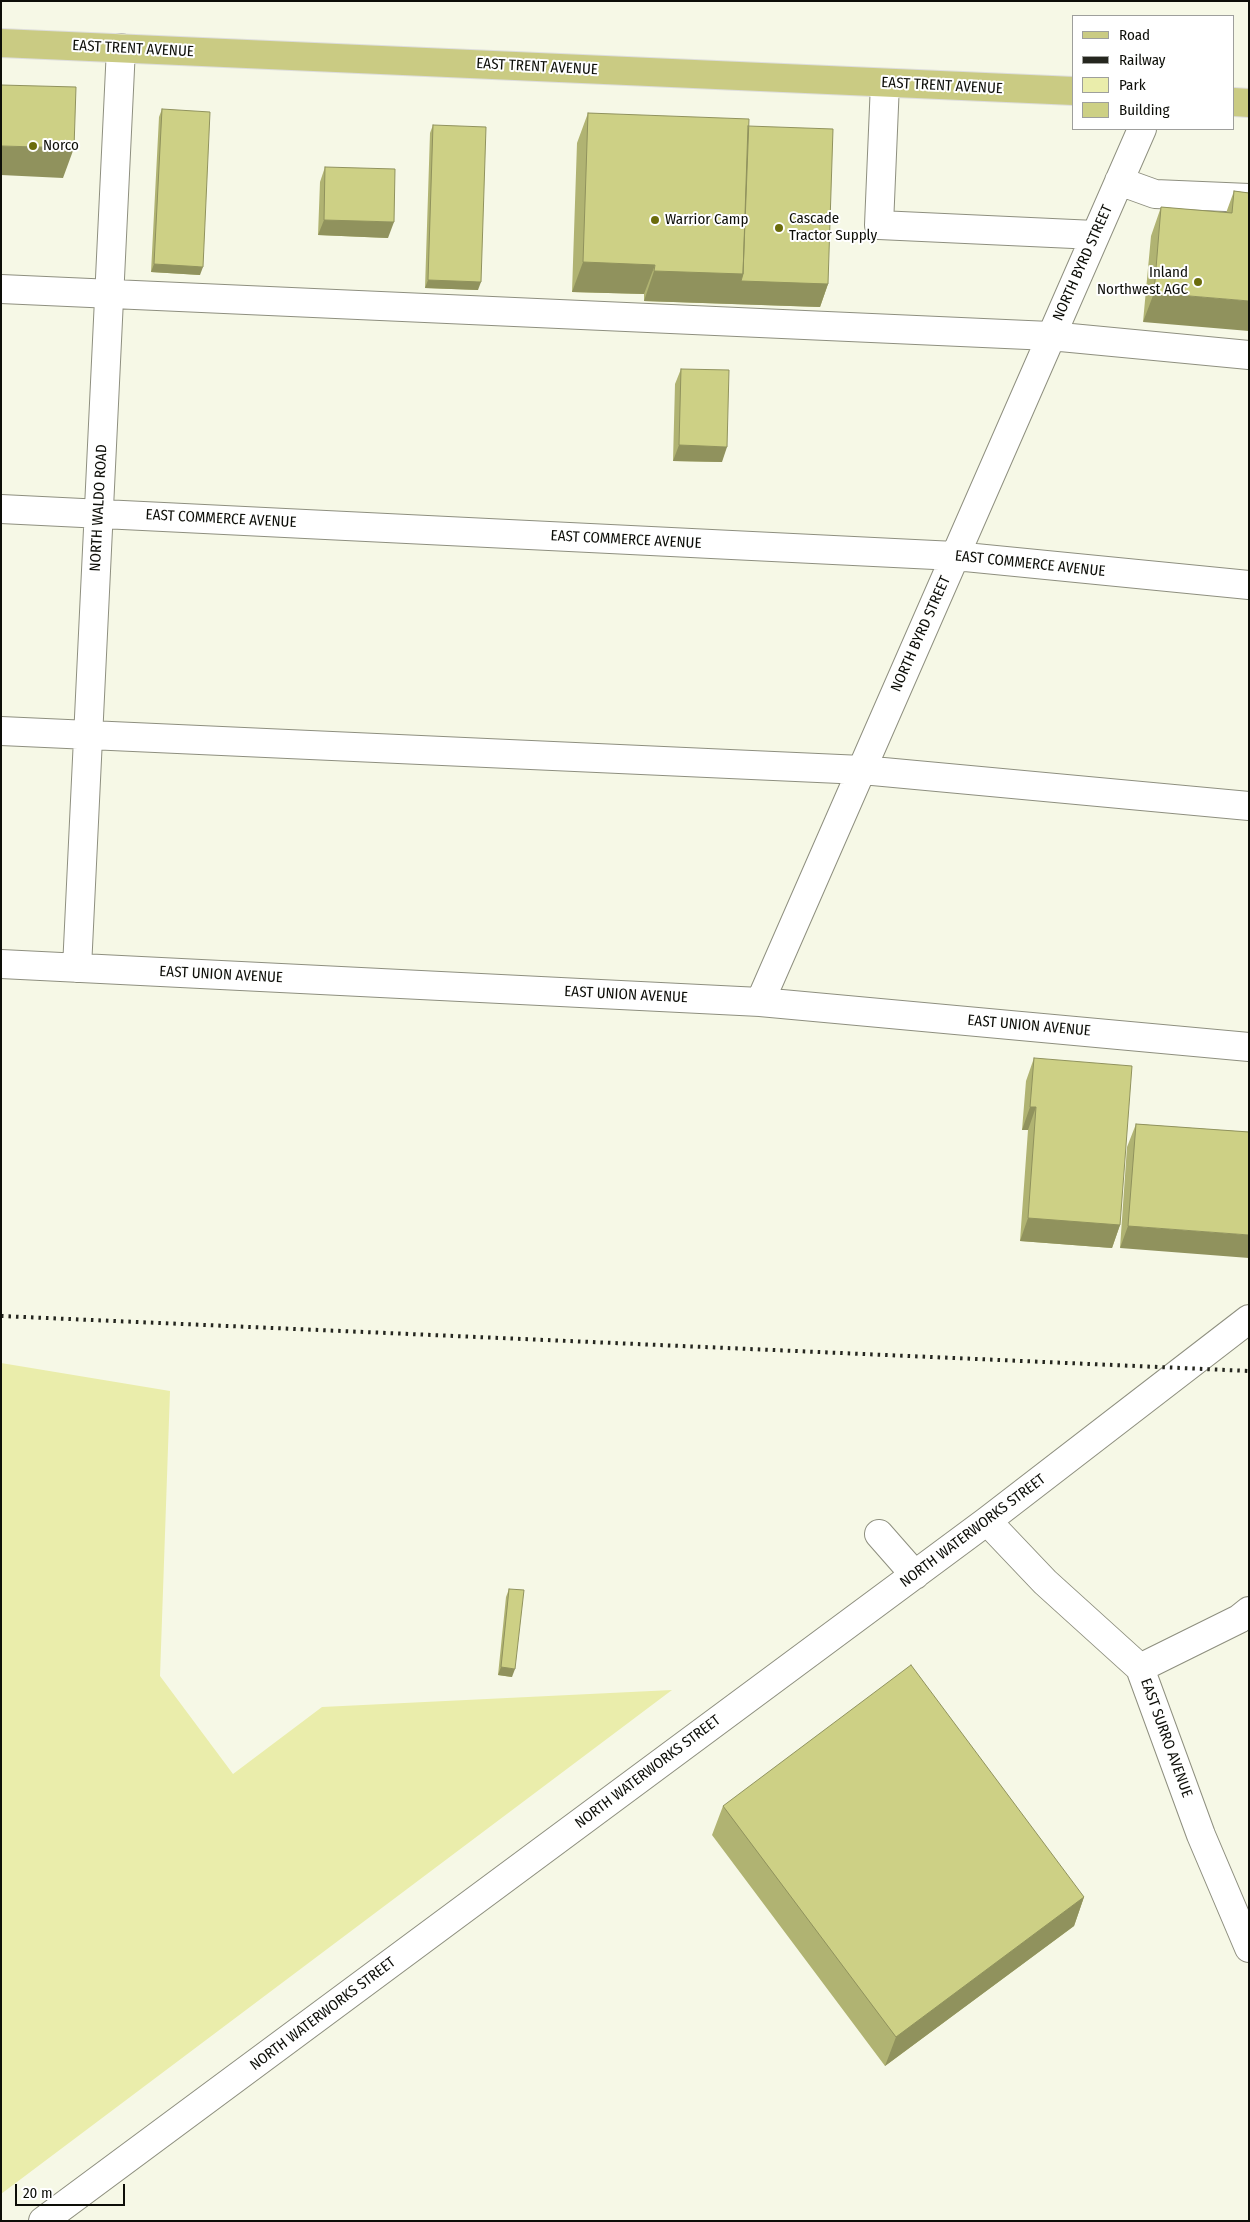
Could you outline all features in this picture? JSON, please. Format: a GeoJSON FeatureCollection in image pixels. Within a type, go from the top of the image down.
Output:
{"type":"FeatureCollection","features":[{"type":"Feature","properties":{"kind":"main road","name":"EAST TRENT AVENUE"},"geometry":{"type":"LineString","coordinates":[[1,43],[1072,92]]}},
{"type":"Feature","properties":{"kind":"main road"},"geometry":{"type":"LineString","coordinates":[[1235,102],[1249,104]]}},
{"type":"Feature","properties":{"kind":"street","name":"NORTH WALDO ROAD"},"geometry":{"type":"LineString","coordinates":[[77,968],[121,48]]}},
{"type":"Feature","properties":{"kind":"street"},"geometry":{"type":"LineString","coordinates":[[884,83],[879,225],[1095,235]]}},
{"type":"Feature","properties":{"kind":"street","name":"NORTH BYRD STREET"},"geometry":{"type":"LineString","coordinates":[[760,1002],[1142,130]]}},
{"type":"Feature","properties":{"kind":"street"},"geometry":{"type":"LineString","coordinates":[[1119,181],[1155,194],[1249,198]]}},
{"type":"Feature","properties":{"kind":"street"},"geometry":{"type":"LineString","coordinates":[[1,289],[1050,336],[1249,355]]}},
{"type":"Feature","properties":{"kind":"street","name":"EAST COMMERCE AVENUE"},"geometry":{"type":"LineString","coordinates":[[1,509],[955,556],[1249,585]]}},
{"type":"Feature","properties":{"kind":"street"},"geometry":{"type":"LineString","coordinates":[[1,731],[862,770],[1249,806]]}},
{"type":"Feature","properties":{"kind":"street","name":"EAST UNION AVENUE"},"geometry":{"type":"LineString","coordinates":[[1,964],[760,1002],[1249,1046]]}},
{"type":"Feature","properties":{"kind":"street","name":"NORTH WATERWORKS STREET"},"geometry":{"type":"LineString","coordinates":[[43,2221],[915,1575],[1249,1319]]}},
{"type":"Feature","properties":{"kind":"street","name":"EAST SURRO AVENUE"},"geometry":{"type":"LineString","coordinates":[[987,1521],[1045,1582],[1140,1668],[1202,1835],[1249,1948]]}},
{"type":"Feature","properties":{"kind":"street"},"geometry":{"type":"LineString","coordinates":[[880,1534],[915,1575]]}},
{"type":"Feature","properties":{"kind":"street"},"geometry":{"type":"LineString","coordinates":[[1140,1668],[1239,1619],[1249,1611]]}},
{"type":"Feature","properties":{"kind":"green space"},"geometry":{"type":"Polygon","coordinates":[[[1,1363],[170,1391],[160,1676],[233,1774],[322,1707],[672,1690],[1,2194],[1,1363]]]}},
{"type":"Feature","properties":{"kind":"building"},"geometry":{"type":"Polygon","coordinates":[[[1,85],[76,87],[74,148],[1,146],[1,85]]]}},
{"type":"Feature","properties":{"kind":"building"},"geometry":{"type":"Polygon","coordinates":[[[162,109],[210,112],[203,267],[154,264],[162,109]]]}},
{"type":"Feature","properties":{"kind":"building","name":"Warrior Camp"},"geometry":{"type":"Polygon","coordinates":[[[588,113],[749,119],[743,274],[654,271],[655,265],[583,262],[588,113]]]}},
{"type":"Feature","properties":{"kind":"building"},"geometry":{"type":"Polygon","coordinates":[[[433,125],[486,127],[481,282],[428,280],[433,125]]]}},
{"type":"Feature","properties":{"kind":"building","name":"Cascade Tractor Supply"},"geometry":{"type":"Polygon","coordinates":[[[748,126],[833,129],[828,284],[741,281],[743,274],[748,126]]]}},
{"type":"Feature","properties":{"kind":"building"},"geometry":{"type":"Polygon","coordinates":[[[325,167],[395,169],[394,222],[324,220],[325,167]]]}},
{"type":"Feature","properties":{"kind":"building","name":"Inland Northwest AGC"},"geometry":{"type":"Polygon","coordinates":[[[1234,191],[1249,193],[1249,301],[1154,293],[1161,207],[1232,213],[1234,191]]]}},
{"type":"Feature","properties":{"kind":"building"},"geometry":{"type":"Polygon","coordinates":[[[681,369],[729,370],[727,447],[679,445],[681,369]]]}},
{"type":"Feature","properties":{"kind":"building"},"geometry":{"type":"Polygon","coordinates":[[[1034,1058],[1132,1066],[1120,1225],[1028,1218],[1036,1107],[1030,1107],[1034,1058]]]}},
{"type":"Feature","properties":{"kind":"building"},"geometry":{"type":"Polygon","coordinates":[[[1136,1124],[1249,1132],[1249,1235],[1128,1226],[1136,1124]]]}},
{"type":"Feature","properties":{"kind":"building"},"geometry":{"type":"Polygon","coordinates":[[[509,1589],[524,1590],[515,1669],[501,1667],[509,1589]]]}},
{"type":"Feature","properties":{"kind":"building"},"geometry":{"type":"Polygon","coordinates":[[[911,1665],[1084,1897],[896,2037],[723,1806],[911,1665]]]}},
{"type":"Feature","properties":{"kind":"railway"},"geometry":{"type":"LineString","coordinates":[[1,1316],[1249,1371]]}},
{"type":"Feature","properties":{"kind":"place","name":"Norco"},"geometry":{"type":"Point","coordinates":[33,146]}},
{"type":"Feature","properties":{"kind":"place","name":"Warrior Camp"},"geometry":{"type":"Point","coordinates":[655,220]}},
{"type":"Feature","properties":{"kind":"place","name":"Cascade Tractor Supply"},"geometry":{"type":"Point","coordinates":[779,228]}},
{"type":"Feature","properties":{"kind":"place","name":"Inland Northwest AGC"},"geometry":{"type":"Point","coordinates":[1198,282]}}]}
